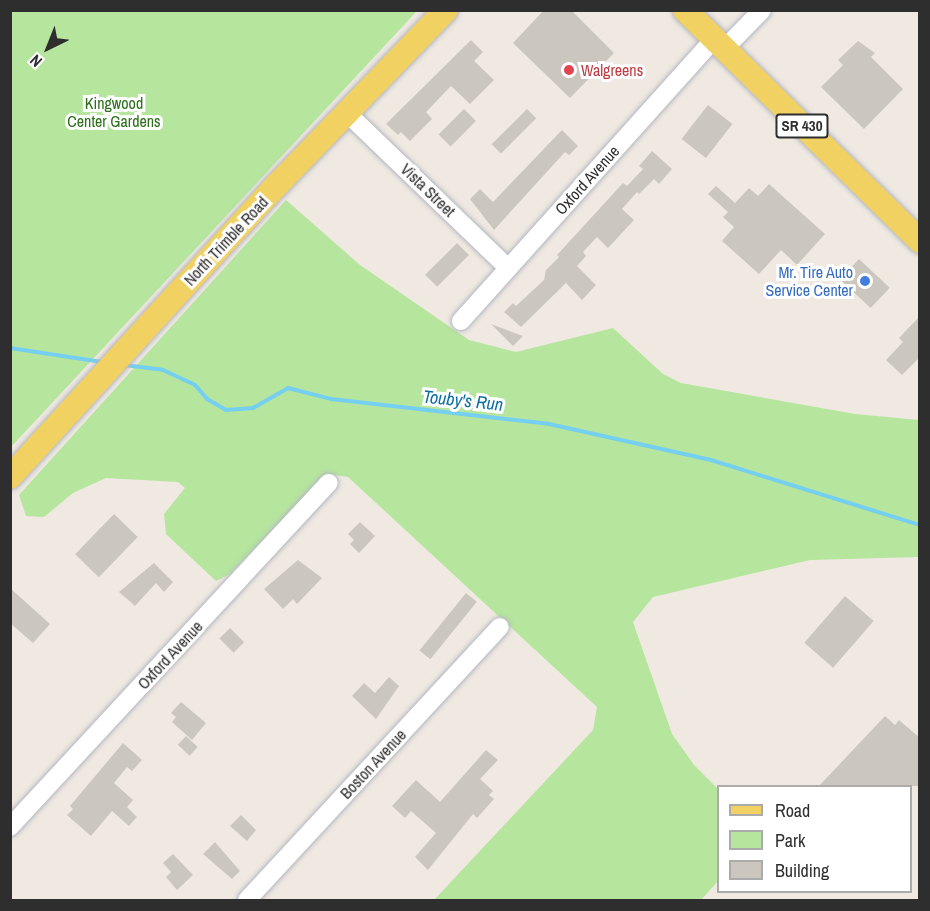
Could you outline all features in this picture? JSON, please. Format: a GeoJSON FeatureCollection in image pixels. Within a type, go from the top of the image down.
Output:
{"type":"FeatureCollection","features":[{"type":"Feature","properties":{"kind":"main road","name":"North Trimble Road"},"geometry":{"type":"LineString","coordinates":[[10,477],[184,287],[446,10]]}},
{"type":"Feature","properties":{"kind":"main road","name":"SR 430"},"geometry":{"type":"LineString","coordinates":[[686,10],[917,233]]}},
{"type":"Feature","properties":{"kind":"street","name":"Oxford Avenue"},"geometry":{"type":"LineString","coordinates":[[460,321],[719,44],[762,10]]}},
{"type":"Feature","properties":{"kind":"street","name":"Vista Street"},"geometry":{"type":"LineString","coordinates":[[347,113],[508,268]]}},
{"type":"Feature","properties":{"kind":"street","name":"Oxford Avenue"},"geometry":{"type":"LineString","coordinates":[[10,827],[329,483]]}},
{"type":"Feature","properties":{"kind":"street","name":"Boston Avenue"},"geometry":{"type":"LineString","coordinates":[[247,900],[500,627]]}},
{"type":"Feature","properties":{"kind":"green space","name":"Kingwood Center Gardens"},"geometry":{"type":"Polygon","coordinates":[[[10,11],[417,11],[11,447],[10,447],[10,11]]]}},
{"type":"Feature","properties":{"kind":"green space"},"geometry":{"type":"Polygon","coordinates":[[[286,200],[360,265],[469,340],[516,352],[613,328],[663,374],[681,383],[855,414],[919,420],[919,557],[810,560],[653,597],[633,622],[672,734],[694,765],[717,788],[717,882],[701,900],[434,900],[593,730],[597,707],[348,477],[333,475],[322,478],[230,574],[216,581],[166,534],[164,514],[185,488],[178,482],[106,478],[73,493],[44,517],[26,516],[19,495],[286,200]]]}},
{"type":"Feature","properties":{"kind":"building","name":"Walgreens"},"geometry":{"type":"Polygon","coordinates":[[[544,10],[571,10],[614,53],[570,98],[513,43],[544,10]]]}},
{"type":"Feature","properties":{"kind":"building"},"geometry":{"type":"Polygon","coordinates":[[[471,40],[483,52],[474,61],[494,80],[470,104],[451,86],[426,112],[432,119],[410,141],[401,132],[398,135],[386,124],[471,40]]]}},
{"type":"Feature","properties":{"kind":"building"},"geometry":{"type":"Polygon","coordinates":[[[858,41],[875,53],[871,57],[903,89],[864,129],[821,87],[843,65],[838,60],[858,41]]]}},
{"type":"Feature","properties":{"kind":"building"},"geometry":{"type":"Polygon","coordinates":[[[708,105],[732,124],[706,158],[682,139],[708,105]]]}},
{"type":"Feature","properties":{"kind":"building"},"geometry":{"type":"Polygon","coordinates":[[[464,109],[476,121],[451,146],[439,134],[464,109]]]}},
{"type":"Feature","properties":{"kind":"building"},"geometry":{"type":"Polygon","coordinates":[[[527,109],[536,118],[501,154],[492,144],[527,109]]]}},
{"type":"Feature","properties":{"kind":"building"},"geometry":{"type":"Polygon","coordinates":[[[562,130],[578,146],[569,155],[565,152],[494,230],[470,199],[480,189],[493,202],[562,130]]]}},
{"type":"Feature","properties":{"kind":"building"},"geometry":{"type":"Polygon","coordinates":[[[652,151],[672,169],[659,184],[654,179],[639,194],[637,192],[622,209],[634,220],[608,248],[597,237],[583,252],[586,256],[577,266],[596,285],[582,300],[566,283],[521,327],[504,312],[513,303],[516,306],[544,280],[546,270],[559,257],[557,255],[623,183],[627,186],[643,169],[639,166],[652,151]]]}},
{"type":"Feature","properties":{"kind":"building"},"geometry":{"type":"Polygon","coordinates":[[[769,184],[825,234],[797,265],[781,250],[759,274],[722,241],[734,227],[723,217],[728,212],[708,194],[716,186],[735,203],[749,188],[758,196],[769,184]]]}},
{"type":"Feature","properties":{"kind":"building"},"geometry":{"type":"Polygon","coordinates":[[[457,243],[469,255],[437,287],[425,275],[457,243]]]}},
{"type":"Feature","properties":{"kind":"building"},"geometry":{"type":"Polygon","coordinates":[[[859,259],[890,288],[871,308],[840,279],[859,259]]]}},
{"type":"Feature","properties":{"kind":"building"},"geometry":{"type":"Polygon","coordinates":[[[920,316],[920,357],[902,375],[886,360],[903,342],[899,338],[920,316]]]}},
{"type":"Feature","properties":{"kind":"building"},"geometry":{"type":"Polygon","coordinates":[[[491,324],[523,336],[513,346],[491,324]]]}},
{"type":"Feature","properties":{"kind":"building"},"geometry":{"type":"Polygon","coordinates":[[[114,514],[138,537],[99,577],[75,554],[114,514]]]}},
{"type":"Feature","properties":{"kind":"building"},"geometry":{"type":"Polygon","coordinates":[[[360,522],[375,536],[359,553],[350,544],[354,540],[348,534],[360,522]]]}},
{"type":"Feature","properties":{"kind":"building"},"geometry":{"type":"Polygon","coordinates":[[[298,560],[322,578],[297,604],[293,599],[283,609],[264,589],[298,560]]]}},
{"type":"Feature","properties":{"kind":"building"},"geometry":{"type":"Polygon","coordinates":[[[154,563],[173,582],[164,592],[156,583],[135,606],[119,592],[154,563]]]}},
{"type":"Feature","properties":{"kind":"building"},"geometry":{"type":"Polygon","coordinates":[[[10,588],[50,624],[33,643],[10,623],[10,588]]]}},
{"type":"Feature","properties":{"kind":"building"},"geometry":{"type":"Polygon","coordinates":[[[466,593],[477,602],[430,659],[419,651],[466,593]]]}},
{"type":"Feature","properties":{"kind":"building"},"geometry":{"type":"Polygon","coordinates":[[[845,596],[874,621],[833,668],[804,643],[845,596]]]}},
{"type":"Feature","properties":{"kind":"building"},"geometry":{"type":"Polygon","coordinates":[[[230,628],[244,642],[234,653],[219,639],[230,628]]]}},
{"type":"Feature","properties":{"kind":"building"},"geometry":{"type":"Polygon","coordinates":[[[389,677],[399,686],[376,719],[352,696],[364,683],[375,693],[389,677]]]}},
{"type":"Feature","properties":{"kind":"building"},"geometry":{"type":"Polygon","coordinates":[[[181,702],[206,723],[192,740],[172,722],[176,717],[171,713],[181,702]]]}},
{"type":"Feature","properties":{"kind":"building"},"geometry":{"type":"Polygon","coordinates":[[[885,716],[895,725],[899,720],[920,738],[920,786],[820,785],[885,716]]]}},
{"type":"Feature","properties":{"kind":"building"},"geometry":{"type":"Polygon","coordinates":[[[186,736],[198,747],[190,756],[178,745],[186,736]]]}},
{"type":"Feature","properties":{"kind":"building"},"geometry":{"type":"Polygon","coordinates":[[[123,743],[142,760],[132,771],[127,767],[114,783],[133,800],[127,807],[137,817],[129,826],[112,811],[91,836],[67,815],[73,809],[70,806],[123,743]]]}},
{"type":"Feature","properties":{"kind":"building"},"geometry":{"type":"Polygon","coordinates":[[[486,750],[498,760],[480,779],[493,791],[489,795],[494,799],[477,818],[473,814],[428,870],[415,857],[436,833],[411,811],[405,818],[392,806],[416,780],[440,802],[486,750]]]}},
{"type":"Feature","properties":{"kind":"building"},"geometry":{"type":"Polygon","coordinates":[[[241,815],[256,830],[247,841],[230,826],[241,815]]]}},
{"type":"Feature","properties":{"kind":"building"},"geometry":{"type":"Polygon","coordinates":[[[215,842],[240,871],[232,879],[203,854],[215,842]]]}},
{"type":"Feature","properties":{"kind":"building"},"geometry":{"type":"Polygon","coordinates":[[[173,854],[193,875],[177,890],[166,877],[171,872],[163,863],[173,854]]]}},
{"type":"Feature","properties":{"kind":"waterway","name":"Touby's Run"},"geometry":{"type":"LineString","coordinates":[[10,348],[102,362]]}},
{"type":"Feature","properties":{"kind":"waterway","name":"Touby's Run"},"geometry":{"type":"LineString","coordinates":[[124,365],[163,370],[195,385],[207,399],[226,410],[253,408],[288,388],[331,399],[549,424],[711,460],[920,525]]}},
{"type":"Feature","properties":{"kind":"place","name":"Walgreens"},"geometry":{"type":"Point","coordinates":[569,70]}},
{"type":"Feature","properties":{"kind":"place","name":"Mr. Tire Auto Service Center"},"geometry":{"type":"Point","coordinates":[865,281]}}]}
